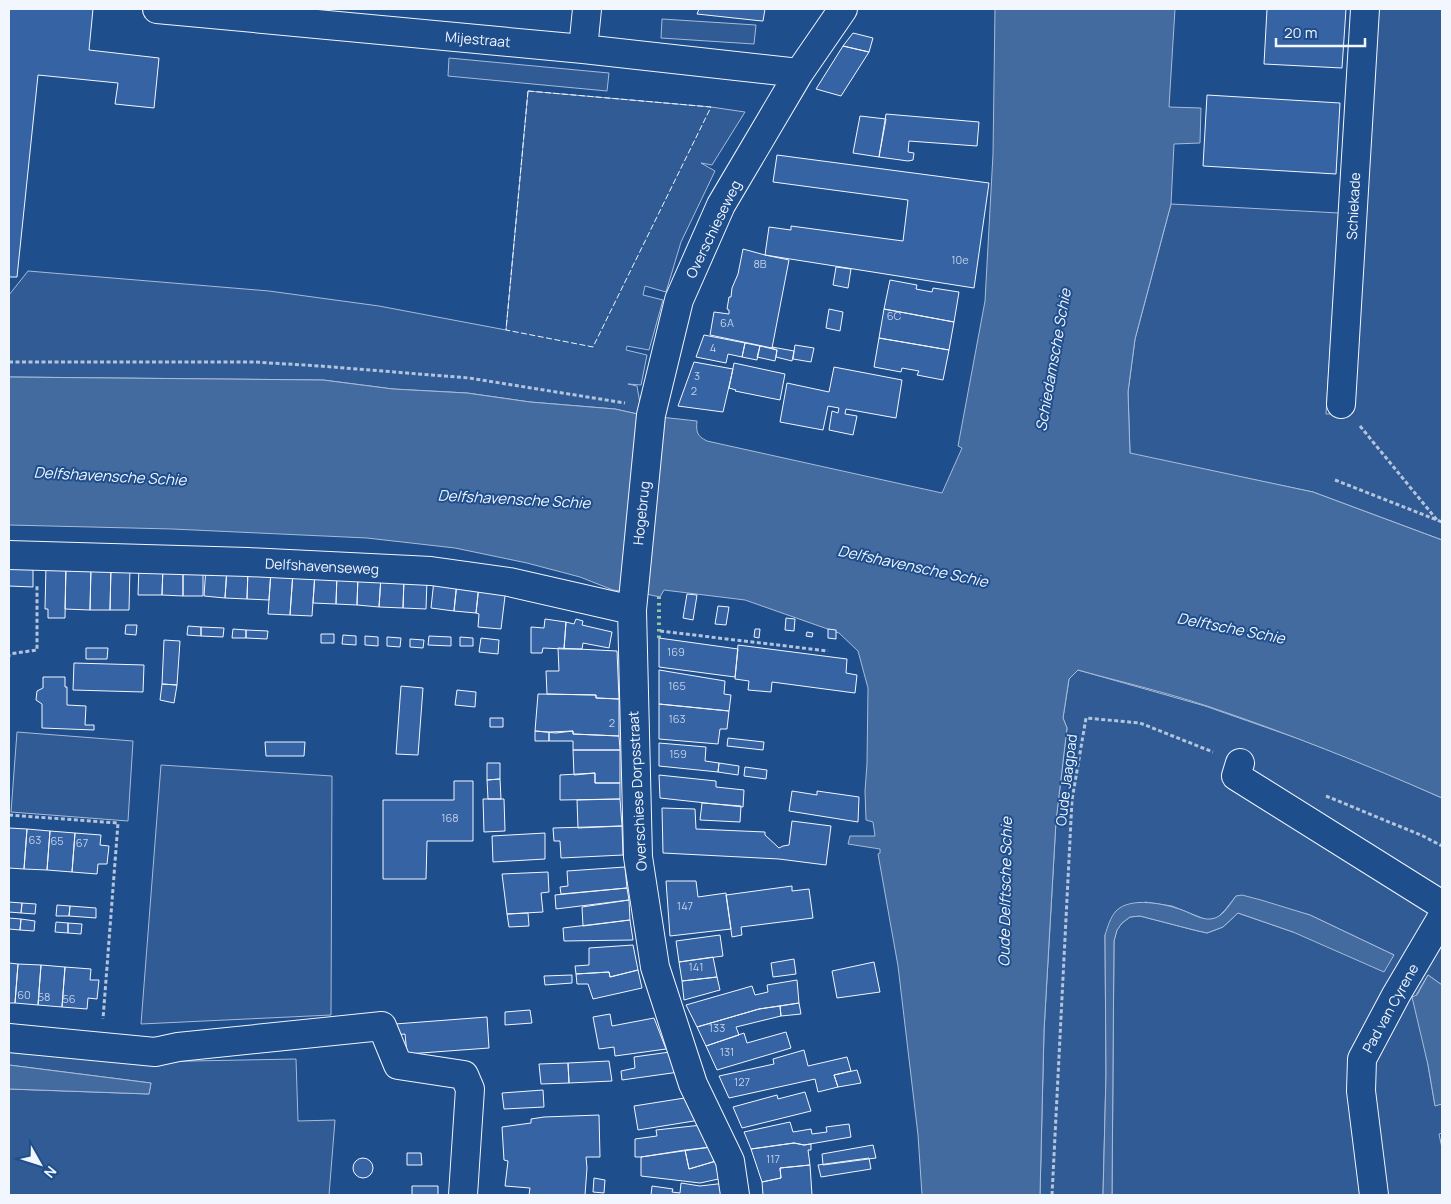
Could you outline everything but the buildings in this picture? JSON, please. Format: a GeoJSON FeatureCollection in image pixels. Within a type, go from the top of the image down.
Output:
{"type":"FeatureCollection","features":[{"type":"Feature","properties":{"kind":"street","name":"Mijestraat"},"geometry":{"type":"LineString","coordinates":[[157,9],[583,49],[799,73]]}},
{"type":"Feature","properties":{"kind":"street"},"geometry":{"type":"LineString","coordinates":[[583,49],[587,9]]}},
{"type":"Feature","properties":{"kind":"street","name":"Overschieseweg"},"geometry":{"type":"LineString","coordinates":[[652,411],[679,300],[721,205],[799,73],[843,9]]}},
{"type":"Feature","properties":{"kind":"street","name":"Schiekade"},"geometry":{"type":"LineString","coordinates":[[1341,404],[1365,9]]}},
{"type":"Feature","properties":{"kind":"street","name":"Hogebrug"},"geometry":{"type":"LineString","coordinates":[[632,610],[652,411]]}},
{"type":"Feature","properties":{"kind":"street","name":"Delfshavenseweg"},"geometry":{"type":"LineString","coordinates":[[9,555],[238,562],[431,571],[508,582],[632,610]]}},
{"type":"Feature","properties":{"kind":"street","name":"Overschiese Dorpsstraat"},"geometry":{"type":"LineString","coordinates":[[632,610],[638,857],[655,967],[693,1084],[730,1161],[735,1195]]}},
{"type":"Feature","properties":{"kind":"street"},"geometry":{"type":"LineString","coordinates":[[1240,763],[1236,776],[1442,905]]}},
{"type":"Feature","properties":{"kind":"street","name":"Pad van Cyrene"},"geometry":{"type":"LineString","coordinates":[[1374,1195],[1361,1091],[1362,1059],[1396,995],[1442,917]]}},
{"type":"Feature","properties":{"kind":"street"},"geometry":{"type":"LineString","coordinates":[[9,1038],[155,1052],[382,1026],[398,1065],[464,1075],[470,1089],[463,1195]]}},
{"type":"Feature","properties":{"kind":"path"},"geometry":{"type":"LineString","coordinates":[[9,362],[254,362],[320,366],[469,378],[652,411]]}},
{"type":"Feature","properties":{"kind":"path"},"geometry":{"type":"LineString","coordinates":[[1341,404],[1437,520]]}},
{"type":"Feature","properties":{"kind":"path"},"geometry":{"type":"LineString","coordinates":[[1335,480],[1442,522]]}},
{"type":"Feature","properties":{"kind":"path"},"geometry":{"type":"LineString","coordinates":[[9,655],[37,650],[37,556]]}},
{"type":"Feature","properties":{"kind":"path"},"geometry":{"type":"LineString","coordinates":[[632,610],[828,651]]}},
{"type":"Feature","properties":{"kind":"path","name":"Oude Jaagpad"},"geometry":{"type":"LineString","coordinates":[[1052,1195],[1072,800],[1086,718],[1140,723],[1240,763]]}},
{"type":"Feature","properties":{"kind":"path"},"geometry":{"type":"LineString","coordinates":[[1319,793],[1442,846]]}},
{"type":"Feature","properties":{"kind":"path"},"geometry":{"type":"LineString","coordinates":[[9,815],[118,823],[101,1047]]}},
{"type":"Feature","properties":{"kind":"shaded area"},"geometry":{"type":"Polygon","coordinates":[[[1369,9],[1442,9],[1442,540],[1313,492],[1130,454],[1128,392],[1135,339],[1171,204],[1339,213],[1326,414],[1347,413],[1369,9]]]}},
{"type":"Feature","properties":{"kind":"shaded area"},"geometry":{"type":"Polygon","coordinates":[[[662,19],[756,25],[754,44],[661,38],[662,19]]]}},
{"type":"Feature","properties":{"kind":"shaded area"},"geometry":{"type":"Polygon","coordinates":[[[449,58],[609,73],[607,91],[448,76],[449,58]]]}},
{"type":"Feature","properties":{"kind":"shaded area"},"geometry":{"type":"Polygon","coordinates":[[[528,91],[711,107],[745,112],[712,165],[701,163],[715,171],[681,242],[666,292],[645,286],[643,295],[663,300],[649,350],[627,346],[626,350],[647,355],[641,385],[628,384],[637,386],[642,415],[615,409],[530,402],[467,393],[393,389],[323,380],[9,377],[9,295],[28,271],[269,291],[379,306],[506,330],[528,91]]]}},
{"type":"Feature","properties":{"kind":"shaded area"},"geometry":{"type":"Polygon","coordinates":[[[1078,670],[1205,706],[1302,740],[1377,769],[1442,798],[1442,985],[1428,975],[1416,995],[1435,1105],[1442,1104],[1442,1133],[1439,1134],[1442,1148],[1442,1195],[1112,1195],[1114,941],[1117,930],[1122,923],[1130,917],[1140,916],[1207,933],[1223,927],[1238,913],[1293,932],[1394,955],[1310,915],[1236,896],[1217,918],[1207,920],[1172,906],[1145,902],[1105,935],[1106,1074],[1103,1195],[1040,1195],[1044,1031],[1056,821],[1067,728],[1063,718],[1069,679],[1078,670]]]}},
{"type":"Feature","properties":{"kind":"shaded area"},"geometry":{"type":"Polygon","coordinates":[[[17,732],[133,741],[128,821],[11,812],[17,732]]]}},
{"type":"Feature","properties":{"kind":"shaded area"},"geometry":{"type":"Polygon","coordinates":[[[161,765],[332,776],[331,1015],[141,1024],[161,765]]]}},
{"type":"Feature","properties":{"kind":"shaded area"},"geometry":{"type":"Polygon","coordinates":[[[9,1051],[139,1062],[296,1059],[298,1121],[335,1120],[329,1195],[9,1195],[9,1089],[149,1094],[151,1083],[9,1065],[9,1051]]]}},
{"type":"Feature","properties":{"kind":"water"},"geometry":{"type":"Polygon","coordinates":[[[995,9],[1175,9],[1169,107],[1201,108],[1200,143],[1174,144],[1171,204],[1135,339],[1128,392],[1130,453],[1313,492],[1442,540],[1442,798],[1326,749],[1237,716],[1175,696],[1078,670],[1069,679],[1063,718],[1067,728],[1056,821],[1044,1031],[1040,1195],[922,1195],[918,1135],[898,966],[878,854],[880,849],[848,844],[850,836],[875,836],[873,822],[866,820],[868,688],[858,651],[839,633],[745,600],[664,590],[660,597],[613,590],[580,577],[527,563],[455,548],[367,538],[172,529],[9,525],[9,377],[323,380],[393,389],[467,393],[530,402],[615,409],[642,415],[697,421],[698,433],[707,441],[942,493],[962,448],[958,446],[985,301],[993,154],[995,9]]]}},
{"type":"Feature","properties":{"kind":"water"},"geometry":{"type":"Polygon","coordinates":[[[1242,895],[1310,915],[1394,955],[1384,972],[1293,932],[1238,913],[1223,927],[1207,933],[1140,916],[1130,917],[1122,923],[1117,930],[1114,941],[1112,1195],[1103,1195],[1106,1074],[1105,935],[1111,919],[1122,906],[1148,903],[1167,906],[1211,919],[1227,909],[1236,896],[1242,895]]]}},
{"type":"Feature","properties":{"kind":"water"},"geometry":{"type":"Polygon","coordinates":[[[1428,975],[1442,985],[1442,1104],[1435,1106],[1428,1065],[1412,997],[1417,995],[1428,975]]]}},
{"type":"Feature","properties":{"kind":"water"},"geometry":{"type":"Polygon","coordinates":[[[9,1065],[151,1083],[149,1094],[9,1089],[9,1065]]]}},
{"type":"Feature","properties":{"kind":"hedge"},"geometry":{"type":"LineString","coordinates":[[659,593],[659,638]]}},
{"type":"Feature","properties":{"kind":"fence"},"geometry":{"type":"LineString","coordinates":[[528,91],[711,107],[593,347],[506,330],[528,91]]}},
{"type":"Feature","properties":{"kind":"water label","name":"Schiedamsche Schie"},"geometry":{"type":"Point","coordinates":[1053,360]}},
{"type":"Feature","properties":{"kind":"water label","name":"Delfshavensche Schie"},"geometry":{"type":"Point","coordinates":[110,476]}},
{"type":"Feature","properties":{"kind":"water label","name":"Delfshavensche Schie"},"geometry":{"type":"Point","coordinates":[514,499]}},
{"type":"Feature","properties":{"kind":"water label","name":"Delfshavensche Schie"},"geometry":{"type":"Point","coordinates":[913,566]}},
{"type":"Feature","properties":{"kind":"water label","name":"Delftsche Schie"},"geometry":{"type":"Point","coordinates":[1231,628]}},
{"type":"Feature","properties":{"kind":"water label","name":"Oude Delftsche Schie"},"geometry":{"type":"Point","coordinates":[1005,892]}}]}
